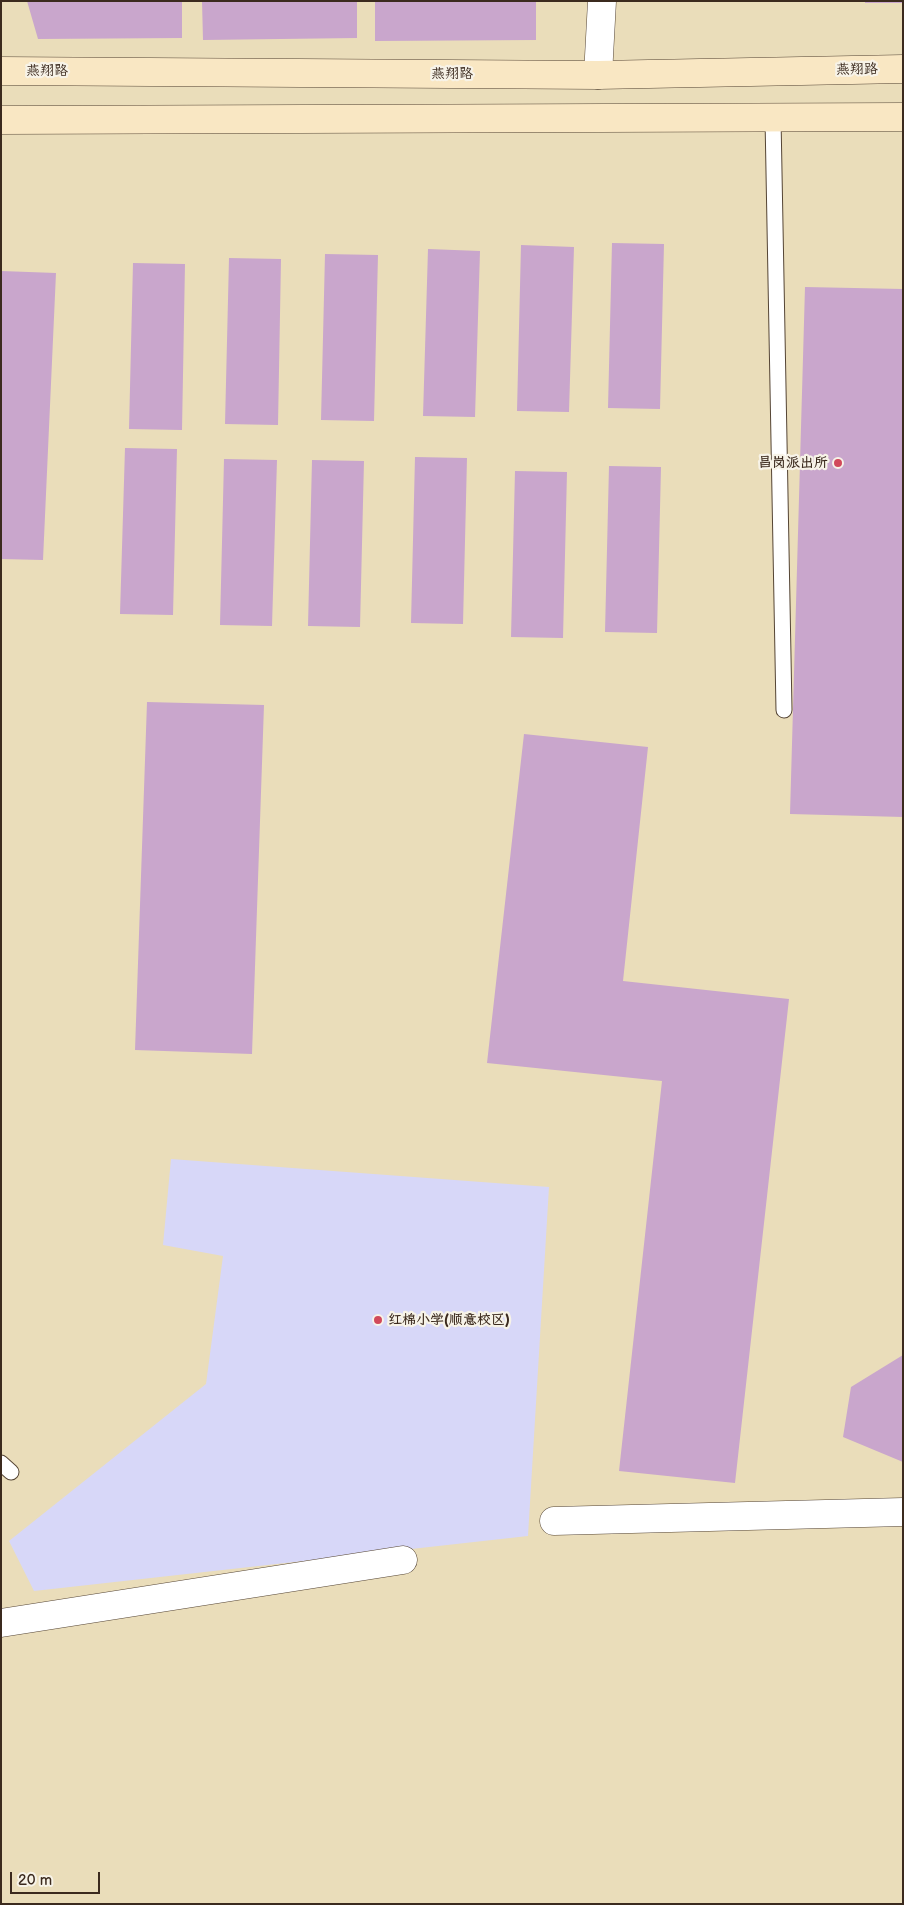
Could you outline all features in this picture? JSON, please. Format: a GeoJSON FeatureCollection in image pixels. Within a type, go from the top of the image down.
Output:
{"type":"FeatureCollection","features":[{"type":"Feature","properties":{"kind":"main road","name":"燕翔路"},"geometry":{"type":"LineString","coordinates":[[1,71],[598,75],[903,69]]}},
{"type":"Feature","properties":{"kind":"main road"},"geometry":{"type":"LineString","coordinates":[[1,120],[903,118]]}},
{"type":"Feature","properties":{"kind":"street"},"geometry":{"type":"LineString","coordinates":[[598,75],[602,1]]}},
{"type":"Feature","properties":{"kind":"street"},"geometry":{"type":"LineString","coordinates":[[554,1521],[903,1512]]}},
{"type":"Feature","properties":{"kind":"street"},"geometry":{"type":"LineString","coordinates":[[1,1622],[403,1560]]}},
{"type":"Feature","properties":{"kind":"lane"},"geometry":{"type":"LineString","coordinates":[[773,118],[784,710]]}},
{"type":"Feature","properties":{"kind":"shaded area","name":"红棉小学(顺意校区)"},"geometry":{"type":"Polygon","coordinates":[[[171,1159],[549,1187],[528,1536],[34,1591],[9,1541],[206,1384],[223,1256],[163,1245],[171,1159]]]}},
{"type":"Feature","properties":{"kind":"building"},"geometry":{"type":"Polygon","coordinates":[[[27,1],[182,1],[182,38],[38,39],[27,1]]]}},
{"type":"Feature","properties":{"kind":"building"},"geometry":{"type":"Polygon","coordinates":[[[202,1],[357,1],[357,38],[203,40],[202,1]]]}},
{"type":"Feature","properties":{"kind":"building"},"geometry":{"type":"Polygon","coordinates":[[[375,1],[536,1],[536,40],[375,41],[375,1]]]}},
{"type":"Feature","properties":{"kind":"building"},"geometry":{"type":"Polygon","coordinates":[[[865,1],[903,1],[903,3],[865,3],[865,1]]]}},
{"type":"Feature","properties":{"kind":"building"},"geometry":{"type":"Polygon","coordinates":[[[612,243],[664,244],[660,409],[608,408],[612,243]]]}},
{"type":"Feature","properties":{"kind":"building"},"geometry":{"type":"Polygon","coordinates":[[[521,245],[574,247],[569,412],[517,411],[521,245]]]}},
{"type":"Feature","properties":{"kind":"building"},"geometry":{"type":"Polygon","coordinates":[[[428,249],[480,251],[475,417],[423,416],[428,249]]]}},
{"type":"Feature","properties":{"kind":"building"},"geometry":{"type":"Polygon","coordinates":[[[325,254],[378,255],[374,421],[321,420],[325,254]]]}},
{"type":"Feature","properties":{"kind":"building"},"geometry":{"type":"Polygon","coordinates":[[[229,258],[281,259],[278,425],[225,424],[229,258]]]}},
{"type":"Feature","properties":{"kind":"building"},"geometry":{"type":"Polygon","coordinates":[[[133,263],[185,264],[182,430],[129,429],[133,263]]]}},
{"type":"Feature","properties":{"kind":"building"},"geometry":{"type":"Polygon","coordinates":[[[1,271],[56,273],[43,560],[1,559],[1,271]]]}},
{"type":"Feature","properties":{"kind":"building"},"geometry":{"type":"Polygon","coordinates":[[[805,287],[903,289],[903,817],[790,814],[805,287]]]}},
{"type":"Feature","properties":{"kind":"building"},"geometry":{"type":"Polygon","coordinates":[[[125,448],[177,449],[173,615],[120,614],[125,448]]]}},
{"type":"Feature","properties":{"kind":"building"},"geometry":{"type":"Polygon","coordinates":[[[415,457],[467,458],[463,624],[411,623],[415,457]]]}},
{"type":"Feature","properties":{"kind":"building"},"geometry":{"type":"Polygon","coordinates":[[[224,459],[277,460],[272,626],[220,625],[224,459]]]}},
{"type":"Feature","properties":{"kind":"building"},"geometry":{"type":"Polygon","coordinates":[[[312,460],[364,461],[360,627],[308,626],[312,460]]]}},
{"type":"Feature","properties":{"kind":"building"},"geometry":{"type":"Polygon","coordinates":[[[609,466],[661,467],[657,633],[605,632],[609,466]]]}},
{"type":"Feature","properties":{"kind":"building"},"geometry":{"type":"Polygon","coordinates":[[[515,471],[567,472],[563,638],[511,637],[515,471]]]}},
{"type":"Feature","properties":{"kind":"building"},"geometry":{"type":"Polygon","coordinates":[[[147,702],[264,705],[252,1054],[135,1050],[147,702]]]}},
{"type":"Feature","properties":{"kind":"building"},"geometry":{"type":"Polygon","coordinates":[[[524,734],[648,747],[623,981],[789,999],[735,1483],[619,1471],[662,1081],[487,1063],[524,734]]]}},
{"type":"Feature","properties":{"kind":"building"},"geometry":{"type":"Polygon","coordinates":[[[903,1355],[903,1462],[843,1437],[851,1387],[903,1355]]]}},
{"type":"Feature","properties":{"kind":"place","name":"昌岗派出所"},"geometry":{"type":"Point","coordinates":[838,463]}},
{"type":"Feature","properties":{"kind":"place","name":"红棉小学(顺意校区)"},"geometry":{"type":"Point","coordinates":[378,1320]}}]}
